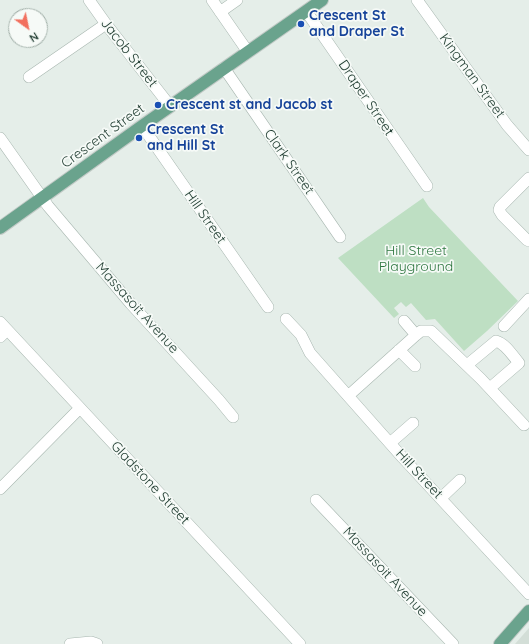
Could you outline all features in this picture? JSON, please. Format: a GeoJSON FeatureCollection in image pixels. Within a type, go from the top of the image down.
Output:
{"type":"FeatureCollection","features":[{"type":"Feature","properties":{"kind":"main road","name":"Crescent Street"},"geometry":{"type":"LineString","coordinates":[[0,228],[170,106],[322,0]]}},
{"type":"Feature","properties":{"kind":"main road"},"geometry":{"type":"LineString","coordinates":[[500,644],[529,611]]}},
{"type":"Feature","properties":{"kind":"street","name":"Jacob Street"},"geometry":{"type":"LineString","coordinates":[[89,0],[170,106]]}},
{"type":"Feature","properties":{"kind":"street"},"geometry":{"type":"LineString","coordinates":[[212,0],[248,52]]}},
{"type":"Feature","properties":{"kind":"street"},"geometry":{"type":"LineString","coordinates":[[220,12],[237,0]]}},
{"type":"Feature","properties":{"kind":"street","name":"Kingman Street"},"geometry":{"type":"LineString","coordinates":[[417,0],[507,125],[529,150]]}},
{"type":"Feature","properties":{"kind":"street","name":"Draper Street"},"geometry":{"type":"LineString","coordinates":[[306,11],[427,186]]}},
{"type":"Feature","properties":{"kind":"street"},"geometry":{"type":"LineString","coordinates":[[29,77],[106,24]]}},
{"type":"Feature","properties":{"kind":"street","name":"Clark Street"},"geometry":{"type":"LineString","coordinates":[[224,68],[340,237]]}},
{"type":"Feature","properties":{"kind":"street","name":"Hill Street"},"geometry":{"type":"LineString","coordinates":[[142,126],[268,307]]}},
{"type":"Feature","properties":{"kind":"street","name":"Massasoit Avenue"},"geometry":{"type":"LineString","coordinates":[[0,138],[48,206],[131,304],[233,417]]}},
{"type":"Feature","properties":{"kind":"street"},"geometry":{"type":"LineString","coordinates":[[529,178],[500,207],[499,210],[502,215],[529,241]]}},
{"type":"Feature","properties":{"kind":"street"},"geometry":{"type":"LineString","coordinates":[[504,326],[529,299]]}},
{"type":"Feature","properties":{"kind":"street","name":"Hill Street"},"geometry":{"type":"LineString","coordinates":[[286,318],[301,335],[310,353],[390,443],[529,594]]}},
{"type":"Feature","properties":{"kind":"street"},"geometry":{"type":"LineString","coordinates":[[404,322],[416,335]]}},
{"type":"Feature","properties":{"kind":"street","name":"Gladstone Street"},"geometry":{"type":"LineString","coordinates":[[2,330],[80,408],[300,644]]}},
{"type":"Feature","properties":{"kind":"street"},"geometry":{"type":"LineString","coordinates":[[348,396],[421,331],[431,330],[490,388],[524,425]]}},
{"type":"Feature","properties":{"kind":"street"},"geometry":{"type":"LineString","coordinates":[[467,365],[496,341],[503,345],[518,363],[490,388]]}},
{"type":"Feature","properties":{"kind":"street"},"geometry":{"type":"LineString","coordinates":[[399,350],[415,366]]}},
{"type":"Feature","properties":{"kind":"street"},"geometry":{"type":"LineString","coordinates":[[0,489],[80,408]]}},
{"type":"Feature","properties":{"kind":"street"},"geometry":{"type":"LineString","coordinates":[[390,443],[413,423]]}},
{"type":"Feature","properties":{"kind":"street"},"geometry":{"type":"LineString","coordinates":[[441,498],[460,480]]}},
{"type":"Feature","properties":{"kind":"street","name":"Massasoit Avenue"},"geometry":{"type":"LineString","coordinates":[[316,500],[453,644]]}},
{"type":"Feature","properties":{"kind":"street"},"geometry":{"type":"LineString","coordinates":[[70,644],[91,642],[98,644]]}},
{"type":"Feature","properties":{"kind":"shaded area"},"geometry":{"type":"Polygon","coordinates":[[[529,628],[529,644],[515,644],[529,628]]]}},
{"type":"Feature","properties":{"kind":"green space","name":"Hill Street Playground"},"geometry":{"type":"Polygon","coordinates":[[[423,198],[429,207],[518,301],[464,351],[435,319],[426,320],[411,303],[406,307],[401,302],[394,308],[399,314],[394,318],[338,258],[423,198]]]}},
{"type":"Feature","properties":{"kind":"place","name":"Crescent St and Draper St"},"geometry":{"type":"Point","coordinates":[301,24]}},
{"type":"Feature","properties":{"kind":"place","name":"Crescent st and Jacob st"},"geometry":{"type":"Point","coordinates":[158,105]}},
{"type":"Feature","properties":{"kind":"place","name":"Crescent St and Hill St"},"geometry":{"type":"Point","coordinates":[139,138]}}]}
